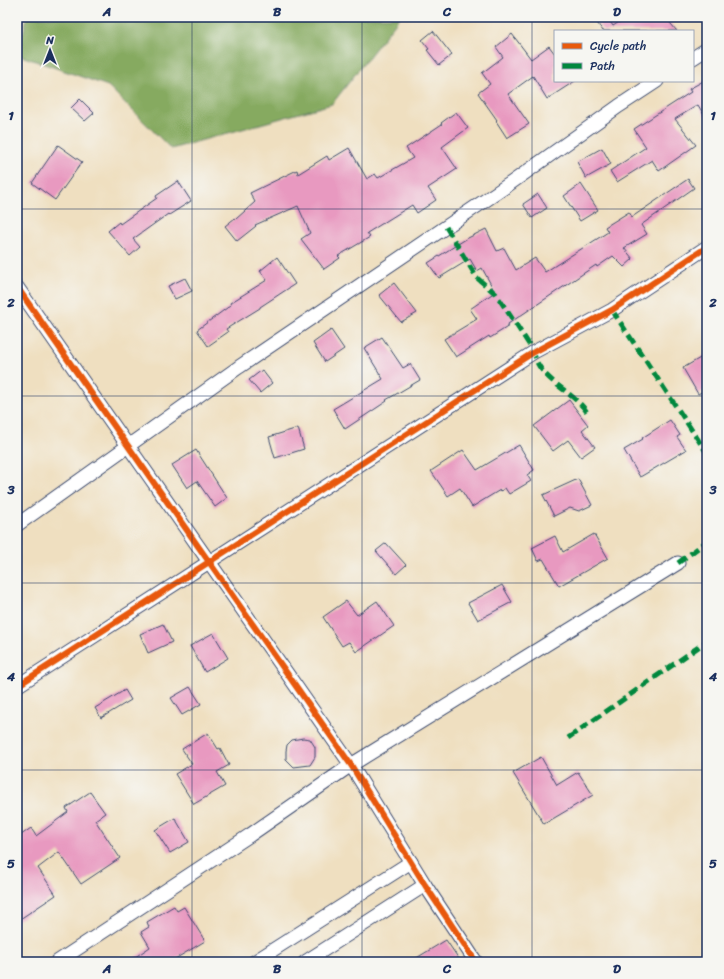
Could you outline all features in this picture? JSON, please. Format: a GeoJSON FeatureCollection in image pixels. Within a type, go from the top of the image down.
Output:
{"type":"FeatureCollection","features":[{"type":"Feature","properties":{"kind":"street"},"geometry":{"type":"LineString","coordinates":[[694,57],[707,49]]}},
{"type":"Feature","properties":{"kind":"street"},"geometry":{"type":"LineString","coordinates":[[17,525],[239,367],[496,194],[619,106],[655,82]]}},
{"type":"Feature","properties":{"kind":"street"},"geometry":{"type":"LineString","coordinates":[[17,686],[534,352],[612,310],[707,247]]}},
{"type":"Feature","properties":{"kind":"street"},"geometry":{"type":"LineString","coordinates":[[17,287],[351,765],[410,862],[476,962]]}},
{"type":"Feature","properties":{"kind":"street"},"geometry":{"type":"LineString","coordinates":[[57,962],[250,835],[351,765],[678,563]]}},
{"type":"Feature","properties":{"kind":"street"},"geometry":{"type":"LineString","coordinates":[[254,962],[410,862]]}},
{"type":"Feature","properties":{"kind":"street"},"geometry":{"type":"LineString","coordinates":[[305,962],[425,885]]}},
{"type":"Feature","properties":{"kind":"green space"},"geometry":{"type":"Polygon","coordinates":[[[27,17],[400,17],[332,104],[171,149],[108,86],[18,55],[27,17]]]}},
{"type":"Feature","properties":{"kind":"building"},"geometry":{"type":"Polygon","coordinates":[[[593,17],[607,17],[613,26],[627,17],[665,17],[676,30],[602,30],[593,17]]]}},
{"type":"Feature","properties":{"kind":"building"},"geometry":{"type":"Polygon","coordinates":[[[433,31],[452,55],[439,65],[427,50],[429,49],[422,40],[433,31]]]}},
{"type":"Feature","properties":{"kind":"building"},"geometry":{"type":"Polygon","coordinates":[[[512,34],[531,59],[549,46],[554,53],[554,82],[573,82],[547,99],[533,76],[508,94],[529,124],[507,138],[496,121],[497,120],[478,93],[490,84],[482,73],[503,57],[496,47],[512,34]]]}},
{"type":"Feature","properties":{"kind":"building"},"geometry":{"type":"Polygon","coordinates":[[[707,79],[707,120],[698,105],[675,119],[696,145],[659,171],[652,160],[617,182],[610,171],[646,147],[634,129],[691,92],[689,89],[707,79]]]}},
{"type":"Feature","properties":{"kind":"building"},"geometry":{"type":"Polygon","coordinates":[[[80,99],[94,113],[85,121],[71,108],[80,99]]]}},
{"type":"Feature","properties":{"kind":"building"},"geometry":{"type":"Polygon","coordinates":[[[456,112],[468,128],[442,147],[457,169],[428,188],[436,200],[417,213],[412,205],[367,233],[370,237],[338,256],[340,258],[324,269],[301,239],[310,233],[298,206],[255,225],[256,226],[237,241],[225,226],[235,218],[236,219],[255,202],[250,193],[297,170],[298,174],[327,156],[329,160],[349,148],[367,179],[375,174],[378,178],[413,158],[406,148],[442,124],[441,123],[456,112]]]}},
{"type":"Feature","properties":{"kind":"building"},"geometry":{"type":"Polygon","coordinates":[[[58,145],[82,162],[55,200],[32,183],[58,145]]]}},
{"type":"Feature","properties":{"kind":"building"},"geometry":{"type":"Polygon","coordinates":[[[602,148],[611,164],[586,178],[577,162],[602,148]]]}},
{"type":"Feature","properties":{"kind":"building"},"geometry":{"type":"Polygon","coordinates":[[[688,179],[694,188],[641,225],[647,234],[624,248],[633,259],[624,267],[613,256],[597,267],[596,265],[508,324],[509,326],[490,338],[489,336],[456,357],[444,339],[477,319],[470,309],[495,292],[482,268],[477,271],[470,259],[439,278],[428,263],[466,239],[486,229],[497,251],[504,248],[516,270],[535,258],[545,272],[608,232],[605,227],[629,212],[632,217],[688,179]]]}},
{"type":"Feature","properties":{"kind":"building"},"geometry":{"type":"Polygon","coordinates":[[[178,181],[191,201],[169,215],[168,214],[133,239],[140,247],[130,256],[108,231],[119,222],[120,224],[157,198],[156,196],[178,181]]]}},
{"type":"Feature","properties":{"kind":"building"},"geometry":{"type":"Polygon","coordinates":[[[581,184],[598,210],[580,221],[564,196],[581,184]]]}},
{"type":"Feature","properties":{"kind":"building"},"geometry":{"type":"Polygon","coordinates":[[[538,194],[547,208],[532,218],[523,204],[538,194]]]}},
{"type":"Feature","properties":{"kind":"building"},"geometry":{"type":"Polygon","coordinates":[[[277,257],[295,284],[226,329],[228,332],[208,346],[197,330],[231,305],[230,303],[267,280],[260,271],[277,257]]]}},
{"type":"Feature","properties":{"kind":"building"},"geometry":{"type":"Polygon","coordinates":[[[185,278],[192,291],[175,299],[168,286],[185,278]]]}},
{"type":"Feature","properties":{"kind":"building"},"geometry":{"type":"Polygon","coordinates":[[[394,283],[417,313],[401,322],[379,295],[394,283]]]}},
{"type":"Feature","properties":{"kind":"building"},"geometry":{"type":"Polygon","coordinates":[[[331,330],[344,349],[325,362],[313,343],[331,330]]]}},
{"type":"Feature","properties":{"kind":"building"},"geometry":{"type":"Polygon","coordinates":[[[382,337],[403,368],[410,364],[420,380],[386,400],[387,401],[345,429],[333,409],[383,379],[364,348],[382,337]]]}},
{"type":"Feature","properties":{"kind":"building"},"geometry":{"type":"Polygon","coordinates":[[[707,354],[707,389],[698,394],[683,368],[707,354]]]}},
{"type":"Feature","properties":{"kind":"building"},"geometry":{"type":"Polygon","coordinates":[[[262,370],[272,383],[260,393],[249,380],[262,370]]]}},
{"type":"Feature","properties":{"kind":"building"},"geometry":{"type":"Polygon","coordinates":[[[569,400],[588,425],[582,430],[595,447],[581,457],[568,440],[553,451],[534,426],[569,400]]]}},
{"type":"Feature","properties":{"kind":"building"},"geometry":{"type":"Polygon","coordinates":[[[670,420],[680,435],[677,437],[686,450],[640,477],[624,450],[670,420]]]}},
{"type":"Feature","properties":{"kind":"building"},"geometry":{"type":"Polygon","coordinates":[[[298,428],[304,449],[275,458],[269,437],[298,428]]]}},
{"type":"Feature","properties":{"kind":"building"},"geometry":{"type":"Polygon","coordinates":[[[519,445],[534,470],[527,475],[531,481],[509,494],[505,488],[501,491],[500,490],[472,507],[460,488],[448,496],[431,471],[463,450],[477,470],[519,445]]]}},
{"type":"Feature","properties":{"kind":"building"},"geometry":{"type":"Polygon","coordinates":[[[196,450],[227,498],[215,507],[197,481],[187,488],[172,465],[196,450]]]}},
{"type":"Feature","properties":{"kind":"building"},"geometry":{"type":"Polygon","coordinates":[[[578,479],[592,505],[579,511],[570,508],[554,516],[543,495],[578,479]]]}},
{"type":"Feature","properties":{"kind":"building"},"geometry":{"type":"Polygon","coordinates":[[[594,534],[608,558],[559,586],[543,559],[538,561],[532,548],[555,536],[563,552],[594,534]]]}},
{"type":"Feature","properties":{"kind":"building"},"geometry":{"type":"Polygon","coordinates":[[[386,543],[406,565],[396,574],[376,551],[386,543]]]}},
{"type":"Feature","properties":{"kind":"building"},"geometry":{"type":"Polygon","coordinates":[[[502,585],[512,602],[478,620],[468,603],[502,585]]]}},
{"type":"Feature","properties":{"kind":"building"},"geometry":{"type":"Polygon","coordinates":[[[346,601],[357,615],[377,601],[394,626],[356,652],[349,642],[342,646],[323,617],[346,601]]]}},
{"type":"Feature","properties":{"kind":"building"},"geometry":{"type":"Polygon","coordinates":[[[163,624],[172,642],[148,653],[140,634],[163,624]]]}},
{"type":"Feature","properties":{"kind":"building"},"geometry":{"type":"Polygon","coordinates":[[[213,633],[228,658],[205,672],[190,646],[213,633]]]}},
{"type":"Feature","properties":{"kind":"building"},"geometry":{"type":"Polygon","coordinates":[[[190,687],[201,704],[182,715],[171,698],[190,687]]]}},
{"type":"Feature","properties":{"kind":"building"},"geometry":{"type":"Polygon","coordinates":[[[125,690],[131,700],[101,718],[95,708],[125,690]]]}},
{"type":"Feature","properties":{"kind":"building"},"geometry":{"type":"Polygon","coordinates":[[[208,733],[218,749],[220,748],[229,765],[217,772],[225,786],[194,804],[175,774],[192,764],[182,749],[208,733]]]}},
{"type":"Feature","properties":{"kind":"building"},"geometry":{"type":"Polygon","coordinates":[[[303,738],[310,739],[315,747],[315,757],[310,765],[294,767],[286,759],[287,745],[292,740],[303,738]]]}},
{"type":"Feature","properties":{"kind":"building"},"geometry":{"type":"Polygon","coordinates":[[[541,757],[557,785],[578,772],[593,795],[544,824],[513,773],[541,757]]]}},
{"type":"Feature","properties":{"kind":"building"},"geometry":{"type":"Polygon","coordinates":[[[90,792],[105,813],[95,820],[120,858],[81,884],[59,852],[38,868],[56,895],[17,921],[17,838],[31,828],[36,836],[68,812],[66,808],[90,792]]]}},
{"type":"Feature","properties":{"kind":"building"},"geometry":{"type":"Polygon","coordinates":[[[175,818],[189,842],[170,853],[155,830],[175,818]]]}},
{"type":"Feature","properties":{"kind":"building"},"geometry":{"type":"Polygon","coordinates":[[[174,906],[177,911],[184,907],[205,941],[170,962],[128,962],[150,947],[141,932],[149,927],[147,922],[174,906]]]}},
{"type":"Feature","properties":{"kind":"building"},"geometry":{"type":"Polygon","coordinates":[[[446,940],[461,962],[410,962],[446,940]]]}},
{"type":"Feature","properties":{"kind":"marked path"},"geometry":{"type":"LineString","coordinates":[[446,227],[477,278],[496,294],[534,352],[540,368],[573,397],[589,415]]}},
{"type":"Feature","properties":{"kind":"marked path"},"geometry":{"type":"LineString","coordinates":[[612,310],[707,453]]}},
{"type":"Feature","properties":{"kind":"marked path"},"geometry":{"type":"LineString","coordinates":[[678,563],[707,541]]}},
{"type":"Feature","properties":{"kind":"marked path"},"geometry":{"type":"LineString","coordinates":[[568,738],[707,641]]}},
{"type":"Feature","properties":{"kind":"cycle path"},"geometry":{"type":"LineString","coordinates":[[17,686],[534,352],[612,310],[707,247]]}},
{"type":"Feature","properties":{"kind":"cycle path"},"geometry":{"type":"LineString","coordinates":[[17,287],[351,765],[425,885],[476,962]]}}]}
